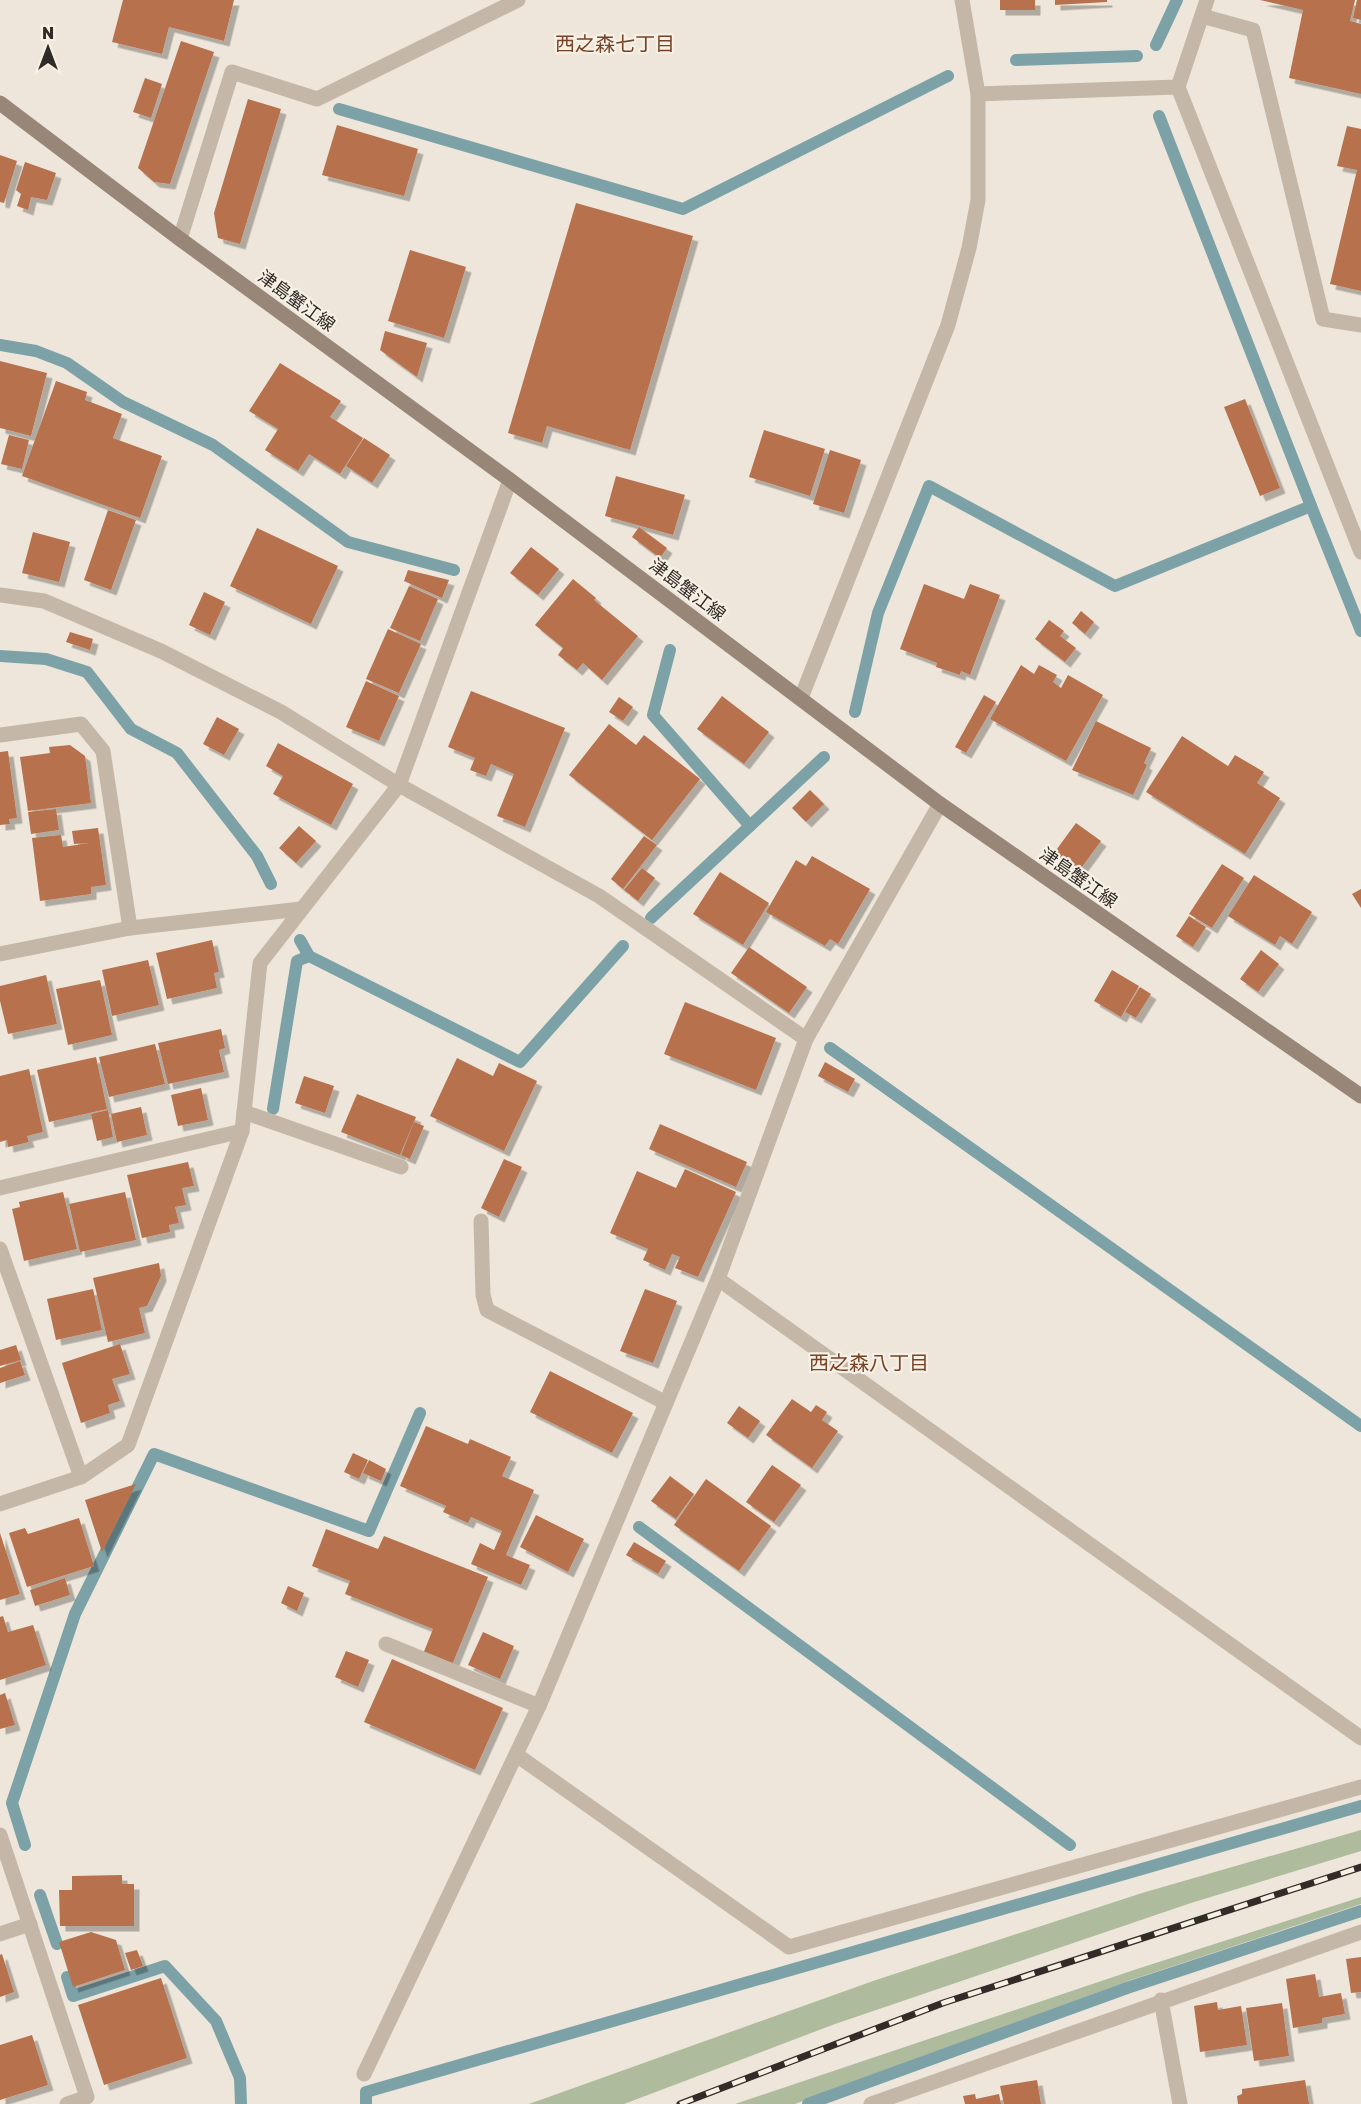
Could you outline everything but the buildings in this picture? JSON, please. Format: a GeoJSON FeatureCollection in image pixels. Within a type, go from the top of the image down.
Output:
{"type":"FeatureCollection","features":[{"type":"Feature","properties":{"kind":"main road","name":"津島蟹江線"},"geometry":{"type":"LineString","coordinates":[[0,103],[180,239],[510,480],[940,804],[1361,1096]]}},
{"type":"Feature","properties":{"kind":"street"},"geometry":{"type":"LineString","coordinates":[[180,239],[232,72],[317,99],[518,0]]}},
{"type":"Feature","properties":{"kind":"street"},"geometry":{"type":"LineString","coordinates":[[801,698],[948,325],[969,248],[978,200],[978,94],[962,0]]}},
{"type":"Feature","properties":{"kind":"street"},"geometry":{"type":"LineString","coordinates":[[1207,0],[1178,87],[1361,552]]}},
{"type":"Feature","properties":{"kind":"street"},"geometry":{"type":"LineString","coordinates":[[1202,16],[1253,30],[1323,319],[1361,325]]}},
{"type":"Feature","properties":{"kind":"street"},"geometry":{"type":"LineString","coordinates":[[978,94],[1178,87]]}},
{"type":"Feature","properties":{"kind":"street"},"geometry":{"type":"LineString","coordinates":[[0,1504],[81,1477],[128,1445],[242,1131],[260,963],[399,785],[510,480]]}},
{"type":"Feature","properties":{"kind":"street"},"geometry":{"type":"LineString","coordinates":[[0,595],[44,601],[161,651],[281,712],[399,785],[599,896],[806,1039]]}},
{"type":"Feature","properties":{"kind":"street"},"geometry":{"type":"LineString","coordinates":[[0,735],[81,724],[103,751],[130,928]]}},
{"type":"Feature","properties":{"kind":"street"},"geometry":{"type":"LineString","coordinates":[[364,2074],[518,1756],[718,1279],[806,1039],[940,804]]}},
{"type":"Feature","properties":{"kind":"street"},"geometry":{"type":"LineString","coordinates":[[0,954],[130,928],[302,909]]}},
{"type":"Feature","properties":{"kind":"street"},"geometry":{"type":"LineString","coordinates":[[244,1112],[401,1167]]}},
{"type":"Feature","properties":{"kind":"street"},"geometry":{"type":"LineString","coordinates":[[0,1188],[242,1131]]}},
{"type":"Feature","properties":{"kind":"street"},"geometry":{"type":"LineString","coordinates":[[481,1221],[483,1295],[487,1310],[666,1403]]}},
{"type":"Feature","properties":{"kind":"street"},"geometry":{"type":"LineString","coordinates":[[0,1249],[81,1477]]}},
{"type":"Feature","properties":{"kind":"street"},"geometry":{"type":"LineString","coordinates":[[718,1279],[1361,1738]]}},
{"type":"Feature","properties":{"kind":"street"},"geometry":{"type":"LineString","coordinates":[[386,1644],[539,1706]]}},
{"type":"Feature","properties":{"kind":"street"},"geometry":{"type":"LineString","coordinates":[[518,1756],[789,1947],[1361,1787]]}},
{"type":"Feature","properties":{"kind":"street"},"geometry":{"type":"LineString","coordinates":[[0,1835],[87,2097],[67,2104]]}},
{"type":"Feature","properties":{"kind":"street"},"geometry":{"type":"LineString","coordinates":[[0,1934],[30,1924]]}},
{"type":"Feature","properties":{"kind":"street"},"geometry":{"type":"LineString","coordinates":[[871,2104],[893,2100],[1161,2000],[1361,1932]]}},
{"type":"Feature","properties":{"kind":"street"},"geometry":{"type":"LineString","coordinates":[[1161,2000],[1180,2104]]}},
{"type":"Feature","properties":{"kind":"green space"},"geometry":{"type":"Polygon","coordinates":[[[1361,1830],[1361,1851],[1191,1903],[835,2024],[624,2104],[529,2104],[873,1981],[1142,1893],[1361,1830]]]}},
{"type":"Feature","properties":{"kind":"green space"},"geometry":{"type":"Polygon","coordinates":[[[1361,1897],[1361,1904],[1131,1980],[795,2104],[735,2104],[1137,1969],[1361,1897]]]}},
{"type":"Feature","properties":{"kind":"waterway"},"geometry":{"type":"LineString","coordinates":[[1156,45],[1177,0]]}},
{"type":"Feature","properties":{"kind":"waterway"},"geometry":{"type":"LineString","coordinates":[[1016,60],[1137,56]]}},
{"type":"Feature","properties":{"kind":"waterway"},"geometry":{"type":"LineString","coordinates":[[339,109],[683,209],[948,76]]}},
{"type":"Feature","properties":{"kind":"waterway"},"geometry":{"type":"LineString","coordinates":[[855,712],[878,613],[929,486],[1115,586],[1311,506],[1159,116]]}},
{"type":"Feature","properties":{"kind":"waterway"},"geometry":{"type":"LineString","coordinates":[[0,345],[36,351],[67,363],[123,402],[213,445],[348,542],[454,570]]}},
{"type":"Feature","properties":{"kind":"waterway"},"geometry":{"type":"LineString","coordinates":[[1311,506],[1361,631]]}},
{"type":"Feature","properties":{"kind":"waterway"},"geometry":{"type":"LineString","coordinates":[[670,650],[653,715],[750,826]]}},
{"type":"Feature","properties":{"kind":"waterway"},"geometry":{"type":"LineString","coordinates":[[0,656],[46,659],[87,672],[131,729],[177,753],[257,856],[271,884]]}},
{"type":"Feature","properties":{"kind":"waterway"},"geometry":{"type":"LineString","coordinates":[[651,918],[824,757]]}},
{"type":"Feature","properties":{"kind":"waterway"},"geometry":{"type":"LineString","coordinates":[[300,940],[309,956],[520,1062],[623,946]]}},
{"type":"Feature","properties":{"kind":"waterway"},"geometry":{"type":"LineString","coordinates":[[273,1109],[297,961],[309,956]]}},
{"type":"Feature","properties":{"kind":"waterway"},"geometry":{"type":"LineString","coordinates":[[830,1048],[1361,1426]]}},
{"type":"Feature","properties":{"kind":"waterway"},"geometry":{"type":"LineString","coordinates":[[25,1845],[12,1803],[75,1614],[154,1454],[369,1531],[420,1413]]}},
{"type":"Feature","properties":{"kind":"waterway"},"geometry":{"type":"LineString","coordinates":[[639,1527],[1070,1845]]}},
{"type":"Feature","properties":{"kind":"waterway"},"geometry":{"type":"LineString","coordinates":[[366,2104],[366,2092],[1361,1806]]}},
{"type":"Feature","properties":{"kind":"waterway"},"geometry":{"type":"LineString","coordinates":[[40,1895],[57,1944]]}},
{"type":"Feature","properties":{"kind":"waterway"},"geometry":{"type":"LineString","coordinates":[[808,2104],[1127,1988],[1361,1911]]}},
{"type":"Feature","properties":{"kind":"waterway"},"geometry":{"type":"LineString","coordinates":[[67,1977],[73,1996],[165,1966],[216,2021],[240,2078],[241,2104]]}},
{"type":"Feature","properties":{"kind":"railway"},"geometry":{"type":"LineString","coordinates":[[680,2104],[943,2003],[1361,1867]]}},
{"type":"Feature","properties":{"kind":"district","name":"西之森七丁目"},"geometry":{"type":"Point","coordinates":[615,43]}},
{"type":"Feature","properties":{"kind":"district","name":"西之森八丁目"},"geometry":{"type":"Point","coordinates":[869,1362]}}]}
